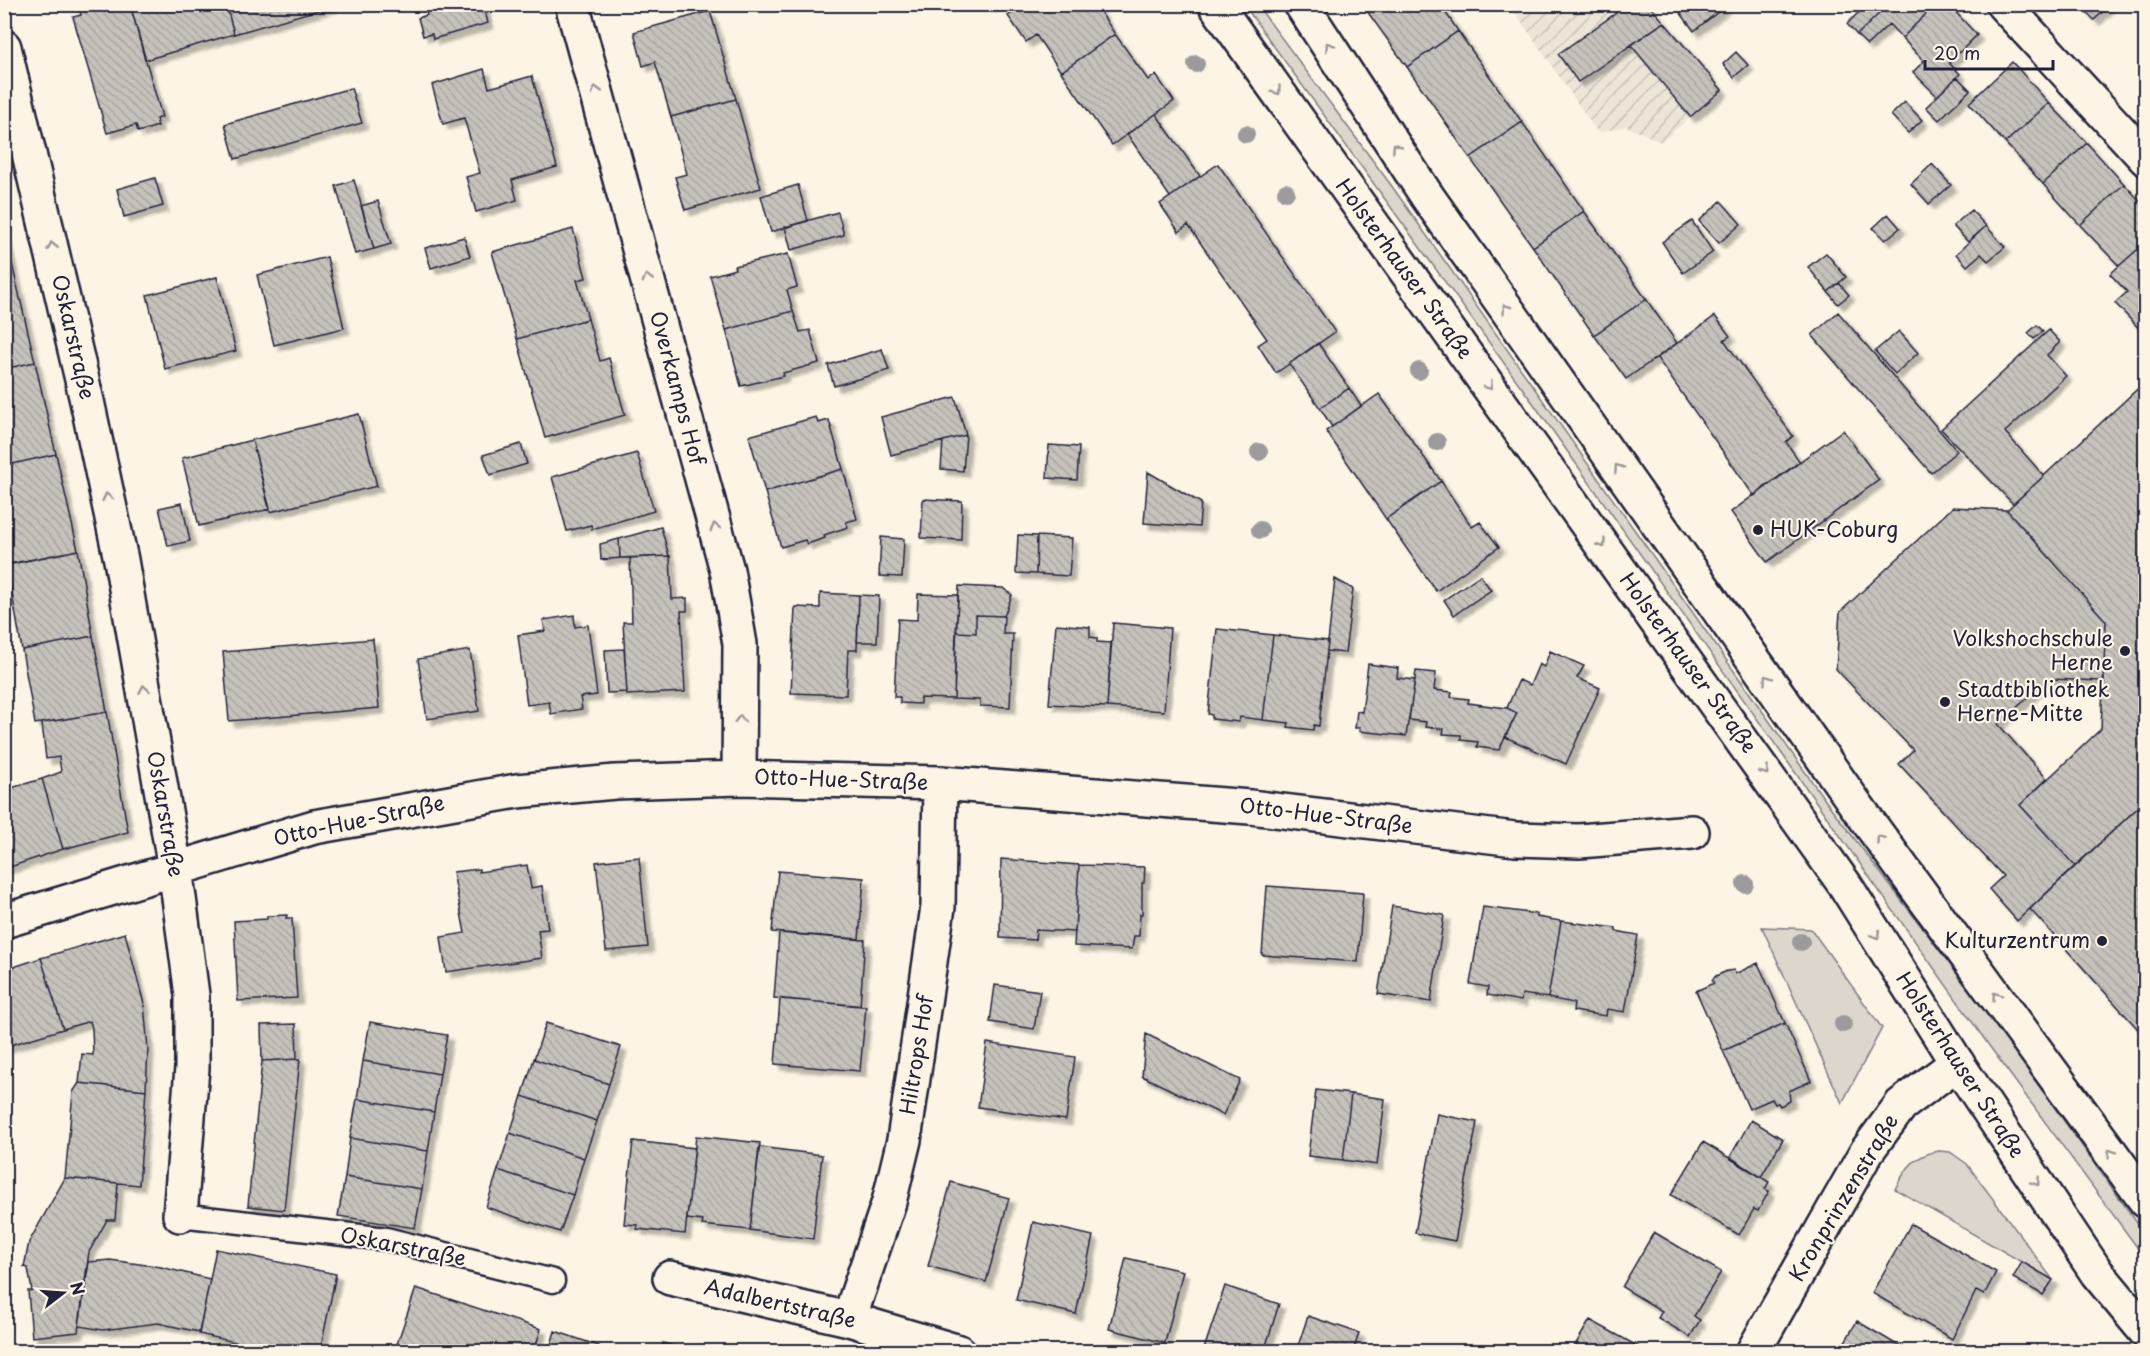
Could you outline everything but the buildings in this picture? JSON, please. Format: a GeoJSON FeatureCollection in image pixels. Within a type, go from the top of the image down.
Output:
{"type":"FeatureCollection","features":[{"type":"Feature","properties":{"kind":"street","name":"Overkamps Hof"},"geometry":{"type":"LineString","coordinates":[[572,4],[727,570],[740,644],[739,778]]}},
{"type":"Feature","properties":{"kind":"street","name":"Holsterhauser Straße"},"geometry":{"type":"LineString","coordinates":[[1215,4],[1832,866],[1957,1063],[2097,1273],[2145,1332]]}},
{"type":"Feature","properties":{"kind":"street"},"geometry":{"type":"LineString","coordinates":[[1301,4],[1427,196],[1850,796],[2145,1200]]}},
{"type":"Feature","properties":{"kind":"street"},"geometry":{"type":"LineString","coordinates":[[2003,4],[2145,159]]}},
{"type":"Feature","properties":{"kind":"street","name":"Oskarstraße"},"geometry":{"type":"LineString","coordinates":[[4,47],[85,390],[118,549],[175,868],[192,995],[192,1068],[180,1215]]}},
{"type":"Feature","properties":{"kind":"street","name":"Otto-Hue-Straße"},"geometry":{"type":"LineString","coordinates":[[4,921],[314,827],[437,803],[517,791],[615,782],[739,778],[940,783],[1250,807],[1515,838],[1579,841],[1692,832]]}},
{"type":"Feature","properties":{"kind":"street","name":"Hiltrops Hof"},"geometry":{"type":"LineString","coordinates":[[849,1320],[889,1202],[904,1140],[938,906],[940,783]]}},
{"type":"Feature","properties":{"kind":"street","name":"Kronprinzenstraße"},"geometry":{"type":"LineString","coordinates":[[1753,1352],[1867,1151],[1901,1105],[1957,1063]]}},
{"type":"Feature","properties":{"kind":"street","name":"Adalbertstraße"},"geometry":{"type":"LineString","coordinates":[[670,1278],[849,1320],[959,1352]]}},
{"type":"Feature","properties":{"kind":"lane","name":"Oskarstraße"},"geometry":{"type":"LineString","coordinates":[[180,1215],[386,1239],[553,1281]]}},
{"type":"Feature","properties":{"kind":"shaded area"},"geometry":{"type":"Polygon","coordinates":[[[1244,5],[1257,5],[1391,185],[1825,800],[1982,1006],[2145,1234],[2145,1252],[2142,1254],[1990,1047],[1533,403],[1244,5]]]}},
{"type":"Feature","properties":{"kind":"shaded area"},"geometry":{"type":"Polygon","coordinates":[[[1510,5],[1648,5],[1722,90],[1661,142],[1626,126],[1598,133],[1510,5]]]}},
{"type":"Feature","properties":{"kind":"shaded area"},"geometry":{"type":"Polygon","coordinates":[[[1762,927],[1811,929],[1882,1028],[1842,1103],[1762,927]]]}},
{"type":"Feature","properties":{"kind":"shaded area"},"geometry":{"type":"Polygon","coordinates":[[[1939,1151],[1950,1152],[1967,1164],[2053,1280],[1895,1189],[1903,1175],[1917,1159],[1939,1151]]]}},
{"type":"Feature","properties":{"kind":"place","name":"HUK-Coburg"},"geometry":{"type":"Point","coordinates":[1758,530]}},
{"type":"Feature","properties":{"kind":"place","name":"Volkshochschule Herne"},"geometry":{"type":"Point","coordinates":[2125,651]}},
{"type":"Feature","properties":{"kind":"place","name":"Stadtbibliothek Herne-Mitte"},"geometry":{"type":"Point","coordinates":[1945,702]}},
{"type":"Feature","properties":{"kind":"place","name":"Kulturzentrum"},"geometry":{"type":"Point","coordinates":[2102,941]}}]}
